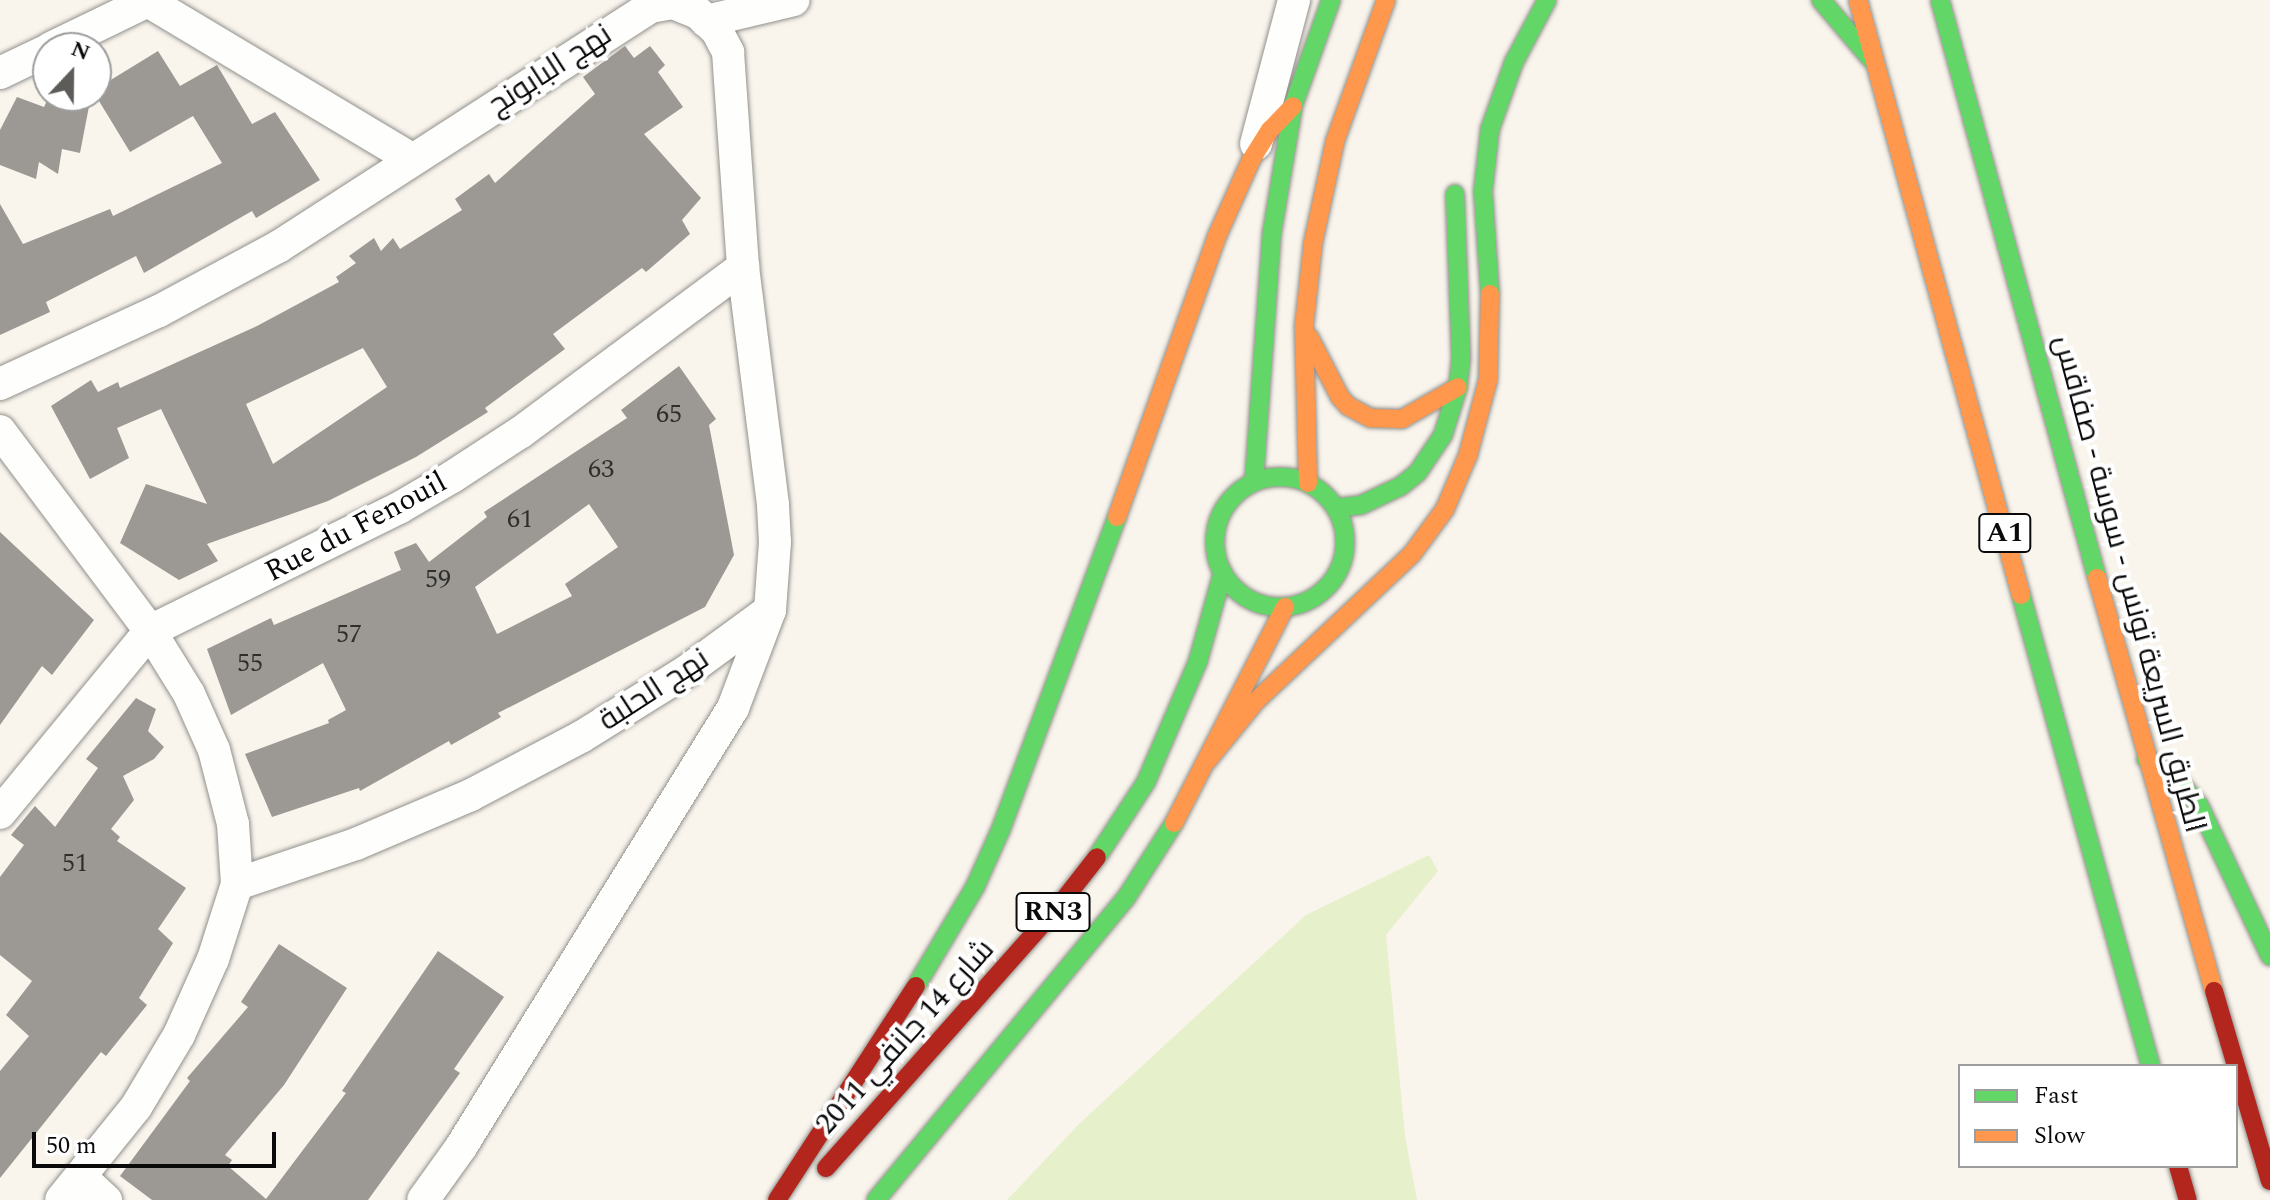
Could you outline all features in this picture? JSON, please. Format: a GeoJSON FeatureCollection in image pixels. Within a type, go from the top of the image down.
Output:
{"type":"FeatureCollection","features":[{"type":"Feature","properties":{"kind":"highway"},"geometry":{"type":"LineString","coordinates":[[1223,572],[1249,599],[1285,607],[1320,594],[1338,572],[1346,545],[1344,526],[1336,508],[1324,493],[1290,477],[1254,481],[1272,232],[1293,106],[1331,0]]}},
{"type":"Feature","properties":{"kind":"highway"},"geometry":{"type":"LineString","coordinates":[[1308,483],[1304,326],[1313,243],[1335,141],[1386,0]]}},
{"type":"Feature","properties":{"kind":"highway"},"geometry":{"type":"LineString","coordinates":[[1207,761],[1256,701],[1412,554],[1445,509],[1468,455],[1488,380],[1492,315],[1483,191],[1490,129],[1514,62],[1547,0]]}},
{"type":"Feature","properties":{"kind":"highway"},"geometry":{"type":"LineString","coordinates":[[1821,0],[1878,67]]}},
{"type":"Feature","properties":{"kind":"highway","name":"A1"},"geometry":{"type":"LineString","coordinates":[[1858,0],[2150,1064]]}},
{"type":"Feature","properties":{"kind":"highway","name":"الطريق السريعة تونس - سوسة - صفاقس"},"geometry":{"type":"LineString","coordinates":[[1940,0],[2146,759],[2236,1064]]}},
{"type":"Feature","properties":{"kind":"highway"},"geometry":{"type":"LineString","coordinates":[[777,1200],[934,961],[975,887],[1001,829],[1071,647],[1217,236],[1251,160],[1270,130],[1293,106]]}},
{"type":"Feature","properties":{"kind":"highway"},"geometry":{"type":"LineString","coordinates":[[1336,508],[1382,497],[1418,472],[1443,435],[1458,387],[1461,358],[1456,169]]}},
{"type":"Feature","properties":{"kind":"highway"},"geometry":{"type":"LineString","coordinates":[[1304,326],[1340,397],[1348,406],[1371,418],[1402,419],[1458,387]]}},
{"type":"Feature","properties":{"kind":"highway","name":"شارع 14 جانفي 2011"},"geometry":{"type":"LineString","coordinates":[[808,1188],[1058,907],[1116,833],[1146,782],[1198,661],[1223,572],[1216,552],[1219,520],[1236,494],[1254,481]]}},
{"type":"Feature","properties":{"kind":"highway","name":"RN3"},"geometry":{"type":"LineString","coordinates":[[876,1200],[1126,898],[1177,818],[1285,607]]}},
{"type":"Feature","properties":{"kind":"highway"},"geometry":{"type":"LineString","coordinates":[[2146,759],[2176,778],[2199,805],[2270,956]]}},
{"type":"Feature","properties":{"kind":"highway","name":"الطريق السريعة تونس - سوسة - صفاقس"},"geometry":{"type":"LineString","coordinates":[[2238,1072],[2270,1181]]}},
{"type":"Feature","properties":{"kind":"highway"},"geometry":{"type":"LineString","coordinates":[[2179,1168],[2188,1200]]}},
{"type":"Feature","properties":{"kind":"street"},"geometry":{"type":"LineString","coordinates":[[700,12],[794,0]]}},
{"type":"Feature","properties":{"kind":"street"},"geometry":{"type":"LineString","coordinates":[[1251,160],[1294,0]]}},
{"type":"Feature","properties":{"kind":"street"},"geometry":{"type":"LineString","coordinates":[[84,32],[147,1],[413,160]]}},
{"type":"Feature","properties":{"kind":"street","name":"نهج البابونج"},"geometry":{"type":"LineString","coordinates":[[0,384],[159,311],[265,254],[650,7],[673,3],[700,12]]}},
{"type":"Feature","properties":{"kind":"street"},"geometry":{"type":"LineString","coordinates":[[700,12],[717,31],[728,52],[743,267],[773,505],[775,554],[770,610]]}},
{"type":"Feature","properties":{"kind":"street"},"geometry":{"type":"LineString","coordinates":[[0,73],[32,58]]}},
{"type":"Feature","properties":{"kind":"street","name":"Rue du Fenouil"},"geometry":{"type":"LineString","coordinates":[[0,813],[150,631],[399,508],[452,477],[521,432],[743,267]]}},
{"type":"Feature","properties":{"kind":"street"},"geometry":{"type":"LineString","coordinates":[[0,431],[150,631],[189,694],[214,750],[233,824],[237,884],[213,959],[179,1035],[136,1107],[72,1189],[106,1200]]}},
{"type":"Feature","properties":{"kind":"street","name":"نهج الحلبة"},"geometry":{"type":"LineString","coordinates":[[237,884],[356,844],[471,795],[581,737],[687,671],[770,610]]}},
{"type":"Feature","properties":{"kind":"street","name":"نهج الحلبة"},"geometry":{"type":"LineString","coordinates":[[423,1200],[461,1147],[733,708],[770,610]]}},
{"type":"Feature","properties":{"kind":"street"},"geometry":{"type":"LineString","coordinates":[[687,671],[715,683],[733,708]]}},
{"type":"Feature","properties":{"kind":"green space"},"geometry":{"type":"Polygon","coordinates":[[[1429,855],[1438,871],[1386,935],[1405,1136],[1417,1200],[1007,1200],[1080,1123],[1306,915],[1429,855]]]}},
{"type":"Feature","properties":{"kind":"building"},"geometry":{"type":"Polygon","coordinates":[[[625,46],[634,58],[650,46],[665,65],[658,72],[683,107],[644,134],[701,198],[682,220],[690,234],[646,272],[642,268],[553,334],[565,349],[485,408],[488,412],[416,457],[328,501],[207,544],[218,561],[179,580],[120,543],[146,484],[207,504],[161,409],[117,428],[129,458],[90,479],[51,406],[91,380],[98,392],[118,382],[120,388],[257,326],[339,282],[336,277],[356,263],[349,256],[374,238],[381,251],[393,238],[400,249],[462,210],[455,199],[489,174],[495,183],[595,94],[583,77],[625,46]],[[363,348],[246,404],[273,464],[387,387],[363,348]]]}},
{"type":"Feature","properties":{"kind":"building"},"geometry":{"type":"Polygon","coordinates":[[[158,51],[180,86],[217,65],[252,124],[275,112],[320,180],[256,218],[252,211],[144,273],[136,256],[46,302],[50,312],[0,335],[0,204],[23,244],[110,209],[113,216],[222,163],[193,116],[130,152],[106,112],[112,112],[112,79],[158,51]]]}},
{"type":"Feature","properties":{"kind":"building"},"geometry":{"type":"Polygon","coordinates":[[[17,97],[32,103],[32,112],[88,112],[80,153],[62,149],[58,174],[39,162],[36,179],[0,165],[0,130],[17,97]]]}},
{"type":"Feature","properties":{"kind":"building"},"geometry":{"type":"Polygon","coordinates":[[[679,366],[716,419],[709,425],[734,555],[705,607],[498,713],[501,717],[451,745],[449,741],[360,791],[359,788],[272,817],[245,754],[329,723],[328,720],[346,710],[323,663],[231,715],[207,649],[271,618],[274,625],[401,570],[394,552],[416,543],[429,562],[487,517],[484,512],[627,418],[621,410],[679,366]],[[589,504],[475,587],[497,634],[572,596],[565,584],[618,547],[589,504]]]}},
{"type":"Feature","properties":{"kind":"building"},"geometry":{"type":"Polygon","coordinates":[[[0,532],[94,620],[52,675],[42,666],[0,725],[0,532]]]}},
{"type":"Feature","properties":{"kind":"building"},"geometry":{"type":"Polygon","coordinates":[[[136,698],[156,709],[148,731],[164,747],[154,759],[123,776],[134,800],[111,829],[120,837],[117,841],[186,888],[158,929],[173,943],[139,998],[147,1005],[106,1056],[101,1052],[0,1178],[0,1071],[29,1036],[6,1015],[32,981],[0,955],[0,877],[24,845],[11,835],[35,806],[55,827],[98,768],[86,759],[136,698]]]}},
{"type":"Feature","properties":{"kind":"building"},"geometry":{"type":"Polygon","coordinates":[[[279,944],[347,988],[284,1085],[225,1155],[232,1160],[228,1166],[266,1199],[346,1093],[342,1091],[438,951],[504,997],[454,1069],[460,1073],[368,1200],[152,1200],[120,1176],[190,1081],[187,1078],[248,1007],[241,1002],[279,944]]]}},
{"type":"Feature","properties":{"kind":"traffic: fast"},"geometry":{"type":"LineString","coordinates":[[1254,481],[1272,232],[1293,106],[1331,0]]}},
{"type":"Feature","properties":{"kind":"traffic: fast"},"geometry":{"type":"LineString","coordinates":[[1490,294],[1483,191],[1490,129],[1514,62],[1547,0]]}},
{"type":"Feature","properties":{"kind":"traffic: fast"},"geometry":{"type":"LineString","coordinates":[[1821,0],[1871,59]]}},
{"type":"Feature","properties":{"kind":"traffic: fast"},"geometry":{"type":"LineString","coordinates":[[1940,0],[2097,578]]}},
{"type":"Feature","properties":{"kind":"traffic: fast"},"geometry":{"type":"LineString","coordinates":[[1336,508],[1361,505],[1401,486],[1418,472],[1443,435],[1458,387],[1461,358],[1455,194]]}},
{"type":"Feature","properties":{"kind":"traffic: fast"},"geometry":{"type":"LineString","coordinates":[[1280,477],[1305,482],[1326,496],[1340,517],[1345,542],[1340,567],[1326,588],[1305,602],[1280,607],[1255,602],[1234,588],[1220,567],[1215,542],[1220,517],[1234,496],[1255,482],[1280,477]]}},
{"type":"Feature","properties":{"kind":"traffic: fast"},"geometry":{"type":"LineString","coordinates":[[916,986],[975,887],[1001,829],[1117,517]]}},
{"type":"Feature","properties":{"kind":"traffic: fast"},"geometry":{"type":"LineString","coordinates":[[1097,857],[1146,782],[1198,661],[1223,572]]}},
{"type":"Feature","properties":{"kind":"traffic: fast"},"geometry":{"type":"LineString","coordinates":[[2021,595],[2150,1064]]}},
{"type":"Feature","properties":{"kind":"traffic: fast"},"geometry":{"type":"LineString","coordinates":[[2146,759],[2176,778],[2199,805],[2270,956]]}},
{"type":"Feature","properties":{"kind":"traffic: fast"},"geometry":{"type":"LineString","coordinates":[[876,1200],[1126,898],[1174,823]]}},
{"type":"Feature","properties":{"kind":"traffic: slow"},"geometry":{"type":"LineString","coordinates":[[1308,483],[1304,326],[1313,243],[1335,141],[1386,0]]}},
{"type":"Feature","properties":{"kind":"traffic: slow"},"geometry":{"type":"LineString","coordinates":[[1858,0],[2021,595]]}},
{"type":"Feature","properties":{"kind":"traffic: slow"},"geometry":{"type":"LineString","coordinates":[[1117,517],[1217,236],[1251,160],[1270,130],[1293,106]]}},
{"type":"Feature","properties":{"kind":"traffic: slow"},"geometry":{"type":"LineString","coordinates":[[1207,761],[1256,701],[1412,554],[1445,509],[1468,455],[1488,380],[1490,294]]}},
{"type":"Feature","properties":{"kind":"traffic: slow"},"geometry":{"type":"LineString","coordinates":[[1309,337],[1340,397],[1348,406],[1371,418],[1402,419],[1458,387]]}},
{"type":"Feature","properties":{"kind":"traffic: slow"},"geometry":{"type":"LineString","coordinates":[[2097,578],[2214,991]]}},
{"type":"Feature","properties":{"kind":"traffic: slow"},"geometry":{"type":"LineString","coordinates":[[1174,823],[1285,607]]}},
{"type":"Feature","properties":{"kind":"traffic: jam"},"geometry":{"type":"LineString","coordinates":[[826,1168],[1058,907],[1097,857]]}},
{"type":"Feature","properties":{"kind":"traffic: jam"},"geometry":{"type":"LineString","coordinates":[[777,1200],[916,986]]}},
{"type":"Feature","properties":{"kind":"traffic: jam"},"geometry":{"type":"LineString","coordinates":[[2214,991],[2236,1064]]}},
{"type":"Feature","properties":{"kind":"traffic: jam"},"geometry":{"type":"LineString","coordinates":[[2238,1072],[2270,1181]]}},
{"type":"Feature","properties":{"kind":"traffic: jam"},"geometry":{"type":"LineString","coordinates":[[2179,1168],[2188,1200]]}}]}
